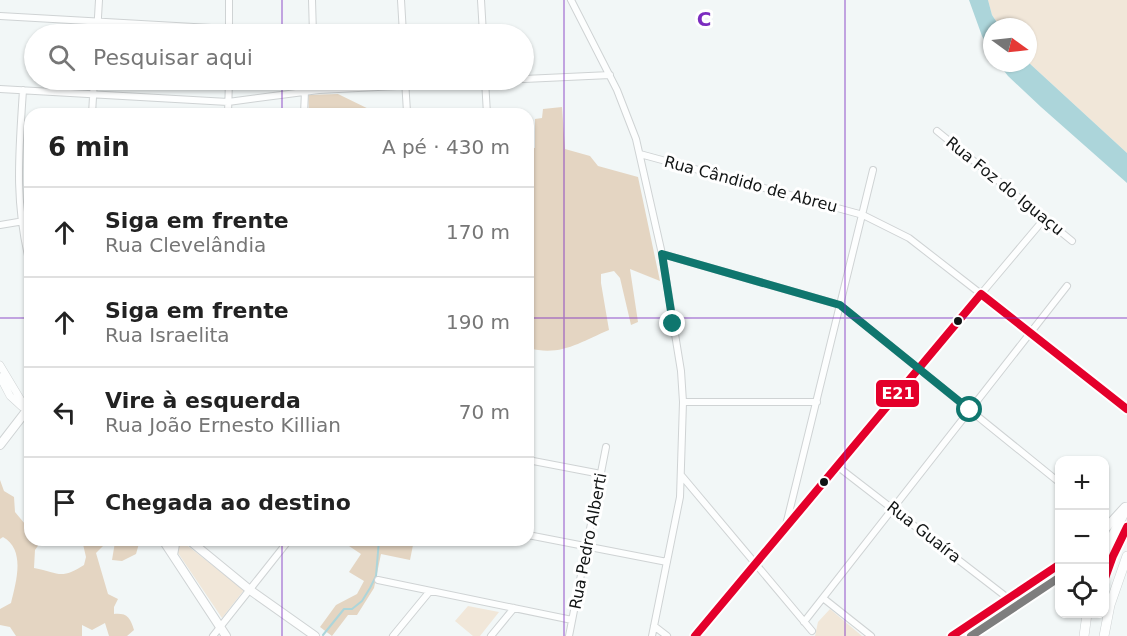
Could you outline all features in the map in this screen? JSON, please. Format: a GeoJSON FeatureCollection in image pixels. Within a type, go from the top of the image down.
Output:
{"type":"FeatureCollection","features":[{"type":"Feature","properties":{"kind":"main road"},"geometry":{"type":"LineString","coordinates":[[695,636],[981,294],[1127,409]]}},
{"type":"Feature","properties":{"kind":"main road"},"geometry":{"type":"LineString","coordinates":[[0,445],[24,417]]}},
{"type":"Feature","properties":{"kind":"main road"},"geometry":{"type":"LineString","coordinates":[[1109,522],[1127,506]]}},
{"type":"Feature","properties":{"kind":"main road"},"geometry":{"type":"LineString","coordinates":[[1109,543],[1127,506]]}},
{"type":"Feature","properties":{"kind":"main road"},"geometry":{"type":"LineString","coordinates":[[169,546],[226,636]]}},
{"type":"Feature","properties":{"kind":"main road"},"geometry":{"type":"LineString","coordinates":[[173,555],[175,546]]}},
{"type":"Feature","properties":{"kind":"main road"},"geometry":{"type":"LineString","coordinates":[[195,546],[250,590],[315,636]]}},
{"type":"Feature","properties":{"kind":"main road"},"geometry":{"type":"LineString","coordinates":[[1104,636],[1112,599],[1127,556]]}},
{"type":"Feature","properties":{"kind":"main road"},"geometry":{"type":"LineString","coordinates":[[952,636],[1055,567]]}},
{"type":"Feature","properties":{"kind":"main road"},"geometry":{"type":"LineString","coordinates":[[1084,636],[1086,618]]}},
{"type":"Feature","properties":{"kind":"street"},"geometry":{"type":"LineString","coordinates":[[98,22],[99,0]]}},
{"type":"Feature","properties":{"kind":"street"},"geometry":{"type":"LineString","coordinates":[[229,0],[229,24]]}},
{"type":"Feature","properties":{"kind":"street"},"geometry":{"type":"LineString","coordinates":[[312,0],[313,24]]}},
{"type":"Feature","properties":{"kind":"street"},"geometry":{"type":"LineString","coordinates":[[401,0],[402,24]]}},
{"type":"Feature","properties":{"kind":"street"},"geometry":{"type":"LineString","coordinates":[[481,0],[482,24]]}},
{"type":"Feature","properties":{"kind":"street"},"geometry":{"type":"LineString","coordinates":[[571,0],[610,75],[640,154],[662,254],[681,370],[683,402],[681,475],[677,513],[652,636]]}},
{"type":"Feature","properties":{"kind":"street"},"geometry":{"type":"LineString","coordinates":[[0,16],[124,24]]}},
{"type":"Feature","properties":{"kind":"street"},"geometry":{"type":"LineString","coordinates":[[534,79],[610,75]]}},
{"type":"Feature","properties":{"kind":"street"},"geometry":{"type":"LineString","coordinates":[[0,89],[228,102],[319,90]]}},
{"type":"Feature","properties":{"kind":"street"},"geometry":{"type":"LineString","coordinates":[[23,90],[18,181],[24,236]]}},
{"type":"Feature","properties":{"kind":"street"},"geometry":{"type":"LineString","coordinates":[[93,108],[94,90]]}},
{"type":"Feature","properties":{"kind":"street"},"geometry":{"type":"LineString","coordinates":[[228,108],[229,90]]}},
{"type":"Feature","properties":{"kind":"street"},"geometry":{"type":"LineString","coordinates":[[406,90],[407,108]]}},
{"type":"Feature","properties":{"kind":"street"},"geometry":{"type":"LineString","coordinates":[[486,90],[487,108]]}},
{"type":"Feature","properties":{"kind":"street"},"geometry":{"type":"LineString","coordinates":[[304,108],[305,92]]}},
{"type":"Feature","properties":{"kind":"street","name":"Rua Foz do Iguaçu"},"geometry":{"type":"LineString","coordinates":[[937,131],[1072,241]]}},
{"type":"Feature","properties":{"kind":"street","name":"Rua Cândido de Abreu"},"geometry":{"type":"LineString","coordinates":[[640,154],[862,215],[909,238],[981,294]]}},
{"type":"Feature","properties":{"kind":"street"},"geometry":{"type":"LineString","coordinates":[[785,528],[873,170]]}},
{"type":"Feature","properties":{"kind":"street"},"geometry":{"type":"LineString","coordinates":[[981,294],[1045,218]]}},
{"type":"Feature","properties":{"kind":"street"},"geometry":{"type":"LineString","coordinates":[[0,225],[24,221]]}},
{"type":"Feature","properties":{"kind":"street"},"geometry":{"type":"LineString","coordinates":[[662,254],[840,305],[1055,480]]}},
{"type":"Feature","properties":{"kind":"street"},"geometry":{"type":"LineString","coordinates":[[804,622],[1067,286]]}},
{"type":"Feature","properties":{"kind":"street"},"geometry":{"type":"LineString","coordinates":[[0,365],[24,403]]}},
{"type":"Feature","properties":{"kind":"street"},"geometry":{"type":"LineString","coordinates":[[0,377],[15,402],[24,408]]}},
{"type":"Feature","properties":{"kind":"street"},"geometry":{"type":"LineString","coordinates":[[683,402],[817,402]]}},
{"type":"Feature","properties":{"kind":"street","name":"Rua Pedro Alberti"},"geometry":{"type":"LineString","coordinates":[[569,636],[606,447]]}},
{"type":"Feature","properties":{"kind":"street"},"geometry":{"type":"LineString","coordinates":[[534,461],[601,474]]}},
{"type":"Feature","properties":{"kind":"street","name":"Rua Guaíra"},"geometry":{"type":"LineString","coordinates":[[837,466],[1009,599]]}},
{"type":"Feature","properties":{"kind":"street"},"geometry":{"type":"LineString","coordinates":[[681,475],[812,631]]}},
{"type":"Feature","properties":{"kind":"street"},"geometry":{"type":"LineString","coordinates":[[534,536],[667,562]]}},
{"type":"Feature","properties":{"kind":"street"},"geometry":{"type":"LineString","coordinates":[[213,636],[284,546]]}},
{"type":"Feature","properties":{"kind":"street"},"geometry":{"type":"LineString","coordinates":[[378,580],[572,620]]}},
{"type":"Feature","properties":{"kind":"street"},"geometry":{"type":"LineString","coordinates":[[393,636],[430,591]]}},
{"type":"Feature","properties":{"kind":"street"},"geometry":{"type":"LineString","coordinates":[[823,598],[871,636]]}},
{"type":"Feature","properties":{"kind":"street"},"geometry":{"type":"LineString","coordinates":[[491,636],[514,608]]}},
{"type":"Feature","properties":{"kind":"street"},"geometry":{"type":"LineString","coordinates":[[654,626],[667,636]]}},
{"type":"Feature","properties":{"kind":"shaded area"},"geometry":{"type":"Polygon","coordinates":[[[988,0],[1127,0],[1127,153],[1037,70],[1037,18],[994,18],[988,0]]]}},
{"type":"Feature","properties":{"kind":"shaded area"},"geometry":{"type":"Polygon","coordinates":[[[338,94],[367,108],[309,108],[308,95],[338,94]]]}},
{"type":"Feature","properties":{"kind":"shaded area"},"geometry":{"type":"Polygon","coordinates":[[[562,107],[565,149],[590,156],[598,166],[638,177],[660,281],[630,269],[638,322],[631,325],[620,278],[614,271],[601,274],[609,330],[570,347],[550,351],[534,349],[535,119],[542,118],[543,109],[562,107]]]}},
{"type":"Feature","properties":{"kind":"shaded area"},"geometry":{"type":"Polygon","coordinates":[[[0,480],[4,491],[14,497],[15,512],[24,523],[24,546],[38,546],[35,550],[34,568],[65,574],[84,565],[86,557],[83,546],[103,546],[96,553],[108,594],[118,599],[114,607],[114,614],[125,615],[134,630],[127,636],[109,636],[105,623],[92,630],[82,625],[82,636],[16,636],[10,627],[0,625],[0,609],[11,603],[18,567],[15,550],[3,537],[0,539],[0,480]]]}},
{"type":"Feature","properties":{"kind":"shaded area"},"geometry":{"type":"Polygon","coordinates":[[[114,546],[138,546],[136,554],[122,561],[112,560],[114,546]]]}},
{"type":"Feature","properties":{"kind":"shaded area"},"geometry":{"type":"Polygon","coordinates":[[[177,546],[188,546],[244,590],[222,618],[176,550],[177,546]]]}},
{"type":"Feature","properties":{"kind":"shaded area"},"geometry":{"type":"Polygon","coordinates":[[[349,546],[413,546],[410,560],[381,554],[374,588],[357,615],[348,615],[332,636],[320,627],[336,605],[357,594],[364,581],[349,572],[361,554],[349,546]]]}},
{"type":"Feature","properties":{"kind":"shaded area"},"geometry":{"type":"Polygon","coordinates":[[[468,606],[499,612],[480,636],[473,636],[455,621],[468,606]]]}},
{"type":"Feature","properties":{"kind":"shaded area"},"geometry":{"type":"Polygon","coordinates":[[[830,609],[862,636],[815,636],[818,622],[830,609]]]}},
{"type":"Feature","properties":{"kind":"water"},"geometry":{"type":"Polygon","coordinates":[[[969,0],[988,0],[994,18],[983,18],[983,38],[969,0]]]}},
{"type":"Feature","properties":{"kind":"water"},"geometry":{"type":"Polygon","coordinates":[[[1037,70],[1127,153],[1127,183],[1041,107],[1005,72],[1037,70]]]}},
{"type":"Feature","properties":{"kind":"waterway"},"geometry":{"type":"LineString","coordinates":[[323,635],[344,609],[352,609],[362,601],[376,576],[378,546]]}},
{"type":"Feature","properties":{"kind":"transit line","name":"E21"},"geometry":{"type":"LineString","coordinates":[[695,636],[981,294],[1127,409]]}},
{"type":"Feature","properties":{"kind":"transit line","name":"E21"},"geometry":{"type":"LineString","coordinates":[[1109,567],[1127,527]]}},
{"type":"Feature","properties":{"kind":"transit line","name":"E21"},"geometry":{"type":"LineString","coordinates":[[952,636],[1055,567]]}},
{"type":"Feature","properties":{"kind":"transit line"},"geometry":{"type":"LineString","coordinates":[[971,636],[1055,580]]}},
{"type":"Feature","properties":{"kind":"route"},"geometry":{"type":"LineString","coordinates":[[673,324],[662,254],[840,305],[970,410]]}}]}
